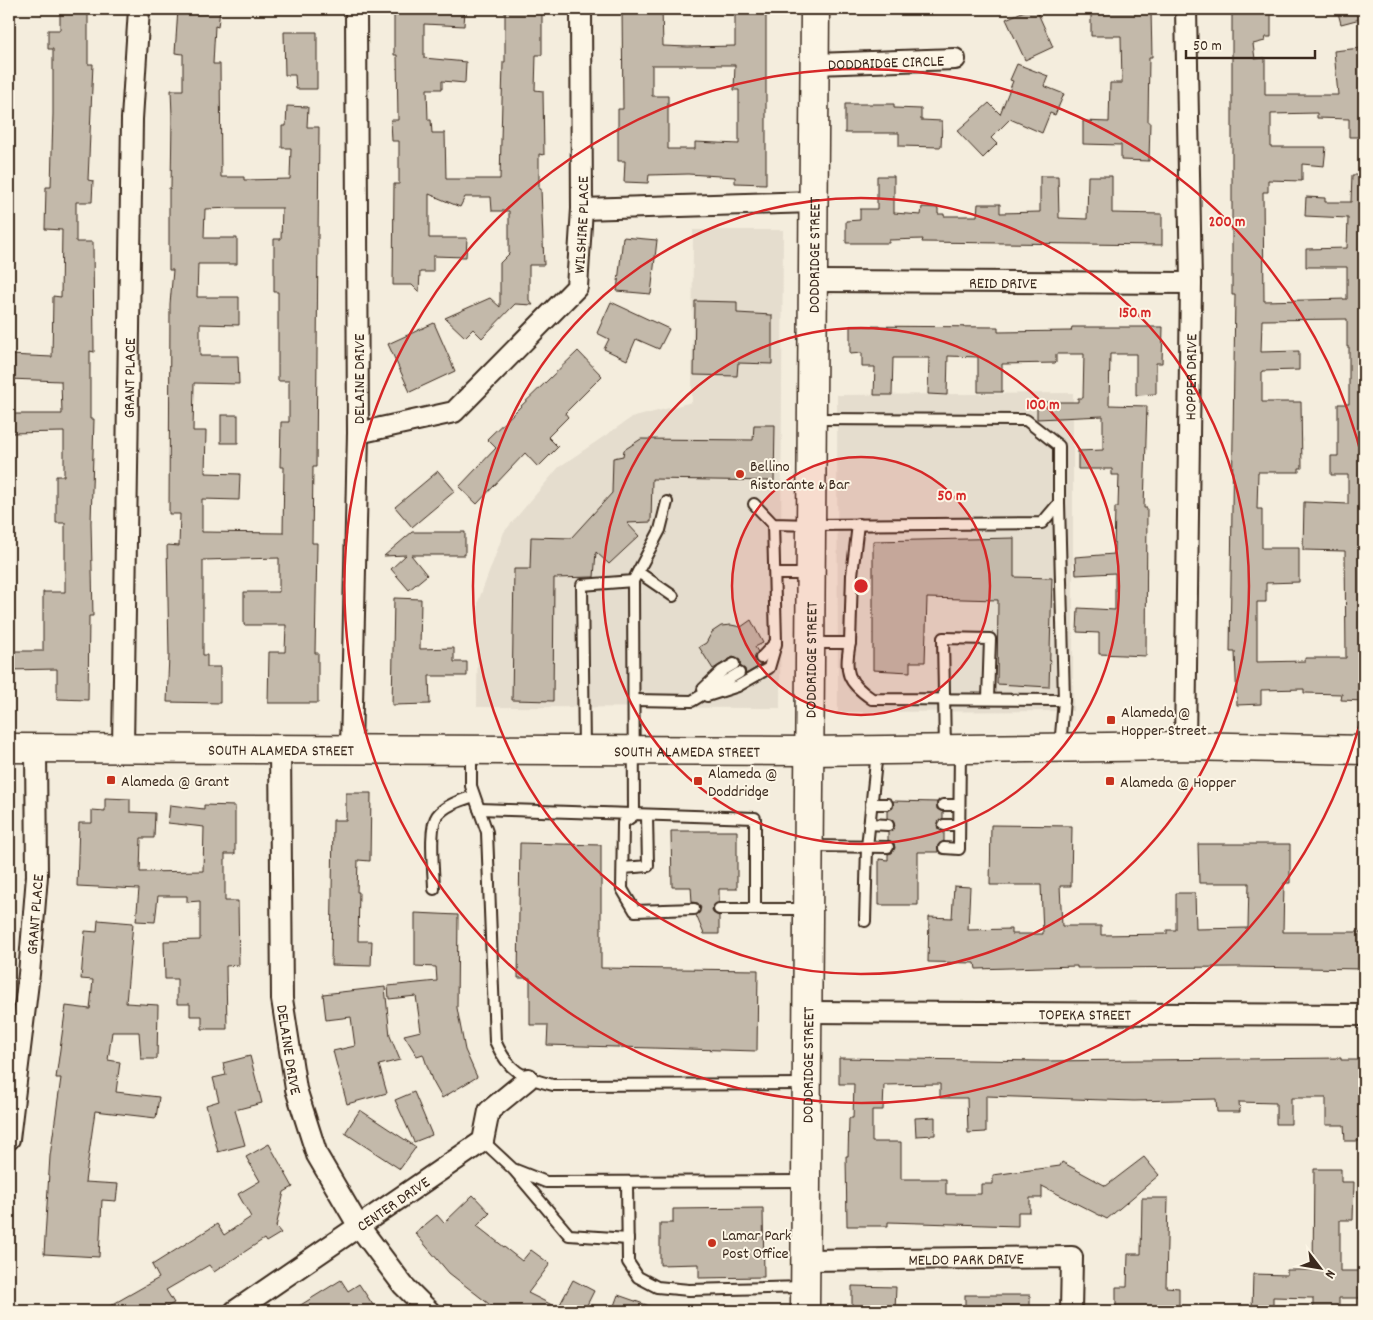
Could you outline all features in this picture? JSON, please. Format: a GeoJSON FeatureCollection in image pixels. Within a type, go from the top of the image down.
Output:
{"type":"FeatureCollection","features":[{"type":"Feature","properties":{"kind":"main road","name":"DODDRIDGE STREET"},"geometry":{"type":"LineString","coordinates":[[805,1299],[807,846],[814,281],[815,9]]}},
{"type":"Feature","properties":{"kind":"main road","name":"SOUTH ALAMEDA STREET"},"geometry":{"type":"LineString","coordinates":[[9,748],[877,751],[1185,746],[1364,750]]}},
{"type":"Feature","properties":{"kind":"street","name":"GRANT PLACE"},"geometry":{"type":"LineString","coordinates":[[123,748],[132,119],[139,9]]}},
{"type":"Feature","properties":{"kind":"street","name":"DELAINE DRIVE"},"geometry":{"type":"LineString","coordinates":[[351,748],[358,433],[356,9]]}},
{"type":"Feature","properties":{"kind":"street","name":"WILSHIRE PLACE"},"geometry":{"type":"LineString","coordinates":[[358,433],[454,412],[577,287],[582,209],[581,9]]}},
{"type":"Feature","properties":{"kind":"street","name":"HOPPER DRIVE"},"geometry":{"type":"LineString","coordinates":[[1185,746],[1191,283],[1186,9]]}},
{"type":"Feature","properties":{"kind":"street","name":"DODDRIDGE CIRCLE"},"geometry":{"type":"LineString","coordinates":[[816,64],[955,59]]}},
{"type":"Feature","properties":{"kind":"street"},"geometry":{"type":"LineString","coordinates":[[582,209],[814,202]]}},
{"type":"Feature","properties":{"kind":"street","name":"REID DRIVE"},"geometry":{"type":"LineString","coordinates":[[814,281],[1191,283]]}},
{"type":"Feature","properties":{"kind":"street","name":"GRANT PLACE"},"geometry":{"type":"LineString","coordinates":[[9,1139],[29,974],[37,876],[36,748]]}},
{"type":"Feature","properties":{"kind":"street","name":"DELAINE DRIVE"},"geometry":{"type":"LineString","coordinates":[[280,748],[282,999],[295,1080],[317,1155],[358,1225],[402,1285],[429,1311]]}},
{"type":"Feature","properties":{"kind":"street","name":"TOPEKA STREET"},"geometry":{"type":"LineString","coordinates":[[806,1012],[1364,1015]]}},
{"type":"Feature","properties":{"kind":"street"},"geometry":{"type":"LineString","coordinates":[[483,1141],[488,1111],[528,1079]]}},
{"type":"Feature","properties":{"kind":"street","name":"CENTER DRIVE"},"geometry":{"type":"LineString","coordinates":[[235,1311],[483,1141]]}},
{"type":"Feature","properties":{"kind":"street","name":"MELDO PARK DRIVE"},"geometry":{"type":"LineString","coordinates":[[805,1260],[1072,1257],[1072,1311]]}},
{"type":"Feature","properties":{"kind":"lane"},"geometry":{"type":"LineString","coordinates":[[812,419],[1026,420],[1059,446],[1064,700],[1060,748]]}},
{"type":"Feature","properties":{"kind":"lane"},"geometry":{"type":"LineString","coordinates":[[634,815],[635,750],[632,581],[660,530],[667,502]]}},
{"type":"Feature","properties":{"kind":"lane"},"geometry":{"type":"LineString","coordinates":[[773,524],[1042,523],[1059,503]]}},
{"type":"Feature","properties":{"kind":"lane"},"geometry":{"type":"LineString","coordinates":[[634,700],[692,701],[738,686],[769,668],[776,642],[773,524],[754,504]]}},
{"type":"Feature","properties":{"kind":"lane"},"geometry":{"type":"LineString","coordinates":[[858,524],[852,576],[850,643],[846,666],[850,678],[859,690],[872,699],[1064,700]]}},
{"type":"Feature","properties":{"kind":"lane"},"geometry":{"type":"LineString","coordinates":[[638,572],[673,596]]}},
{"type":"Feature","properties":{"kind":"lane"},"geometry":{"type":"LineString","coordinates":[[775,574],[810,574]]}},
{"type":"Feature","properties":{"kind":"lane"},"geometry":{"type":"LineString","coordinates":[[584,750],[582,586],[632,581]]}},
{"type":"Feature","properties":{"kind":"lane"},"geometry":{"type":"LineString","coordinates":[[944,848],[959,849],[959,805],[953,750],[944,699],[943,638],[990,639],[988,699]]}},
{"type":"Feature","properties":{"kind":"lane"},"geometry":{"type":"LineString","coordinates":[[759,655],[776,642]]}},
{"type":"Feature","properties":{"kind":"lane"},"geometry":{"type":"LineString","coordinates":[[810,643],[850,643]]}},
{"type":"Feature","properties":{"kind":"lane"},"geometry":{"type":"LineString","coordinates":[[692,701],[736,668]]}},
{"type":"Feature","properties":{"kind":"lane"},"geometry":{"type":"LineString","coordinates":[[471,749],[471,786],[487,832],[494,1041],[504,1061],[528,1079],[554,1085],[806,1084]]}},
{"type":"Feature","properties":{"kind":"lane"},"geometry":{"type":"LineString","coordinates":[[865,921],[867,847],[877,751]]}},
{"type":"Feature","properties":{"kind":"lane"},"geometry":{"type":"LineString","coordinates":[[434,889],[433,826],[437,816],[456,802],[474,796]]}},
{"type":"Feature","properties":{"kind":"lane"},"geometry":{"type":"LineString","coordinates":[[871,804],[887,804]]}},
{"type":"Feature","properties":{"kind":"lane"},"geometry":{"type":"LineString","coordinates":[[943,805],[959,805]]}},
{"type":"Feature","properties":{"kind":"lane"},"geometry":{"type":"LineString","coordinates":[[479,809],[755,818],[755,909]]}},
{"type":"Feature","properties":{"kind":"lane"},"geometry":{"type":"LineString","coordinates":[[634,815],[623,823],[622,889],[635,911],[694,909]]}},
{"type":"Feature","properties":{"kind":"lane"},"geometry":{"type":"LineString","coordinates":[[623,868],[648,866],[647,815]]}},
{"type":"Feature","properties":{"kind":"lane"},"geometry":{"type":"LineString","coordinates":[[869,824],[888,825]]}},
{"type":"Feature","properties":{"kind":"lane"},"geometry":{"type":"LineString","coordinates":[[944,825],[959,825]]}},
{"type":"Feature","properties":{"kind":"lane"},"geometry":{"type":"LineString","coordinates":[[807,846],[888,847]]}},
{"type":"Feature","properties":{"kind":"lane"},"geometry":{"type":"LineString","coordinates":[[719,909],[807,909]]}},
{"type":"Feature","properties":{"kind":"lane"},"geometry":{"type":"LineString","coordinates":[[483,1141],[513,1169],[569,1235],[628,1239]]}},
{"type":"Feature","properties":{"kind":"lane"},"geometry":{"type":"LineString","coordinates":[[513,1169],[546,1182],[805,1181]]}},
{"type":"Feature","properties":{"kind":"lane"},"geometry":{"type":"LineString","coordinates":[[627,1182],[628,1262],[638,1277],[657,1287],[805,1299]]}},
{"type":"Feature","properties":{"kind":"shaded area"},"geometry":{"type":"Polygon","coordinates":[[[693,230],[783,230],[780,708],[477,707],[478,602],[504,532],[559,467],[631,418],[692,402],[693,230]]]}},
{"type":"Feature","properties":{"kind":"shaded area"},"geometry":{"type":"Polygon","coordinates":[[[1073,393],[1073,711],[838,712],[837,395],[1073,393]]]}},
{"type":"Feature","properties":{"kind":"building"},"geometry":{"type":"Polygon","coordinates":[[[60,9],[88,9],[88,64],[93,64],[88,180],[93,181],[92,202],[76,202],[76,242],[93,242],[94,352],[90,351],[90,419],[94,419],[91,523],[93,616],[89,616],[88,700],[57,699],[57,669],[9,670],[9,651],[43,651],[43,592],[65,592],[65,523],[56,523],[56,476],[64,476],[64,432],[9,433],[9,414],[62,414],[61,381],[9,379],[9,355],[52,357],[53,296],[61,297],[62,230],[45,229],[46,187],[51,187],[53,114],[53,49],[48,49],[48,30],[60,30],[60,9]]]}},
{"type":"Feature","properties":{"kind":"building"},"geometry":{"type":"Polygon","coordinates":[[[178,9],[220,9],[218,27],[215,26],[213,64],[220,64],[221,177],[244,177],[244,180],[290,179],[291,148],[282,148],[282,126],[286,126],[287,106],[308,107],[307,127],[319,127],[316,467],[313,467],[312,543],[317,543],[315,653],[318,653],[318,703],[268,703],[269,652],[285,652],[286,625],[244,625],[244,592],[279,592],[279,558],[203,560],[203,655],[207,655],[207,667],[220,667],[220,703],[167,702],[169,655],[167,545],[179,546],[180,514],[169,514],[170,304],[173,270],[169,270],[171,90],[183,90],[183,54],[175,53],[178,9]],[[282,208],[205,209],[204,238],[237,238],[237,264],[198,264],[197,297],[239,297],[239,325],[200,324],[200,356],[238,356],[239,384],[194,383],[193,431],[206,431],[205,473],[240,474],[239,500],[202,499],[202,532],[283,533],[284,467],[280,467],[281,422],[289,422],[289,381],[278,381],[278,292],[274,292],[274,239],[281,239],[282,208]]]}},
{"type":"Feature","properties":{"kind":"building"},"geometry":{"type":"Polygon","coordinates":[[[394,9],[465,9],[464,26],[424,24],[424,58],[466,62],[465,83],[442,81],[442,89],[427,89],[428,120],[431,120],[432,133],[445,133],[446,179],[500,179],[503,62],[505,62],[505,9],[542,9],[542,55],[536,55],[535,90],[543,91],[544,155],[539,154],[539,189],[541,189],[544,265],[529,265],[529,300],[533,305],[515,304],[482,338],[473,329],[465,337],[445,318],[490,298],[500,307],[500,263],[509,254],[509,211],[492,211],[491,197],[465,197],[460,207],[429,194],[429,238],[467,238],[466,257],[433,256],[433,272],[420,272],[419,292],[412,285],[393,285],[394,184],[399,184],[399,141],[392,141],[391,120],[398,120],[397,55],[394,55],[394,9]]]}},
{"type":"Feature","properties":{"kind":"building"},"geometry":{"type":"Polygon","coordinates":[[[622,9],[662,9],[663,46],[688,47],[735,46],[735,9],[766,9],[766,184],[735,183],[735,177],[688,174],[649,175],[648,183],[624,182],[625,161],[618,161],[618,109],[623,109],[622,9]],[[652,65],[652,96],[668,96],[668,149],[695,149],[695,142],[739,144],[739,90],[734,90],[735,65],[652,65]]]}},
{"type":"Feature","properties":{"kind":"building"},"geometry":{"type":"Polygon","coordinates":[[[1029,9],[1036,9],[1053,47],[1025,60],[1006,19],[1029,9]]]}},
{"type":"Feature","properties":{"kind":"building"},"geometry":{"type":"Polygon","coordinates":[[[1232,9],[1271,9],[1271,37],[1266,37],[1265,41],[1253,44],[1255,59],[1265,58],[1265,95],[1338,95],[1334,51],[1360,48],[1362,61],[1364,61],[1364,137],[1349,137],[1349,119],[1317,118],[1317,113],[1271,114],[1271,147],[1326,147],[1324,166],[1302,164],[1302,181],[1268,180],[1268,192],[1263,192],[1264,301],[1347,299],[1347,267],[1306,267],[1306,249],[1347,248],[1348,218],[1305,216],[1306,197],[1325,198],[1325,202],[1351,202],[1352,175],[1364,175],[1364,701],[1341,700],[1342,694],[1304,693],[1304,689],[1261,690],[1261,704],[1237,705],[1235,652],[1230,652],[1235,295],[1232,295],[1232,9]],[[1347,319],[1262,320],[1261,352],[1299,351],[1299,370],[1262,371],[1262,402],[1301,402],[1302,468],[1299,468],[1299,472],[1258,472],[1257,509],[1262,509],[1262,548],[1299,548],[1299,582],[1266,583],[1266,602],[1257,602],[1257,662],[1305,661],[1305,658],[1346,658],[1345,551],[1303,550],[1304,502],[1348,504],[1348,475],[1331,475],[1331,456],[1338,456],[1338,404],[1349,404],[1349,347],[1347,347],[1347,319]]]}},
{"type":"Feature","properties":{"kind":"building"},"geometry":{"type":"Polygon","coordinates":[[[1337,9],[1364,9],[1364,18],[1341,24],[1337,9]]]}},
{"type":"Feature","properties":{"kind":"building"},"geometry":{"type":"Polygon","coordinates":[[[1091,11],[1151,11],[1152,57],[1149,57],[1149,161],[1121,160],[1121,145],[1083,144],[1083,121],[1109,122],[1110,83],[1122,83],[1121,36],[1091,36],[1091,11]]]}},
{"type":"Feature","properties":{"kind":"building"},"geometry":{"type":"Polygon","coordinates":[[[284,32],[317,32],[317,89],[296,89],[295,75],[285,75],[284,32]]]}},
{"type":"Feature","properties":{"kind":"building"},"geometry":{"type":"Polygon","coordinates":[[[1017,64],[1048,76],[1044,86],[1064,94],[1055,115],[1050,113],[1042,133],[1010,119],[991,138],[997,144],[983,158],[957,131],[989,103],[1000,114],[1013,81],[1010,80],[1017,64]]]}},
{"type":"Feature","properties":{"kind":"building"},"geometry":{"type":"Polygon","coordinates":[[[845,104],[894,104],[894,108],[921,109],[921,120],[942,121],[941,147],[899,146],[899,133],[845,133],[845,104]]]}},
{"type":"Feature","properties":{"kind":"building"},"geometry":{"type":"Polygon","coordinates":[[[877,176],[894,176],[894,213],[921,215],[922,207],[938,208],[938,214],[944,214],[944,216],[977,216],[978,204],[1000,204],[1000,213],[1040,212],[1040,176],[1058,176],[1059,218],[1087,219],[1088,176],[1112,176],[1112,213],[1162,214],[1162,245],[922,242],[923,239],[889,240],[889,243],[846,243],[846,221],[860,220],[860,209],[877,209],[877,176]]]}},
{"type":"Feature","properties":{"kind":"building"},"geometry":{"type":"Polygon","coordinates":[[[623,237],[657,240],[651,294],[617,291],[623,237]]]}},
{"type":"Feature","properties":{"kind":"building"},"geometry":{"type":"Polygon","coordinates":[[[695,301],[737,302],[737,313],[772,315],[772,364],[738,363],[737,376],[694,375],[695,301]]]}},
{"type":"Feature","properties":{"kind":"building"},"geometry":{"type":"Polygon","coordinates":[[[611,302],[669,329],[659,349],[636,339],[627,360],[604,349],[609,339],[597,333],[611,302]]]}},
{"type":"Feature","properties":{"kind":"building"},"geometry":{"type":"Polygon","coordinates":[[[434,323],[455,371],[410,392],[388,344],[434,323]]]}},
{"type":"Feature","properties":{"kind":"building"},"geometry":{"type":"Polygon","coordinates":[[[850,326],[998,327],[998,332],[1071,331],[1072,327],[1163,327],[1162,363],[1156,363],[1156,394],[1136,395],[1136,354],[1110,354],[1109,405],[1147,406],[1144,508],[1147,508],[1146,656],[1099,654],[1099,633],[1077,632],[1078,608],[1115,610],[1115,573],[1076,575],[1075,557],[1114,554],[1115,507],[1118,507],[1119,475],[1112,475],[1112,469],[1078,469],[1078,451],[1103,450],[1103,416],[1037,419],[1037,402],[1078,402],[1078,398],[1083,398],[1084,354],[1056,354],[1056,363],[1002,364],[1002,392],[978,392],[978,357],[948,356],[947,395],[928,394],[929,358],[893,358],[892,395],[874,395],[875,367],[862,367],[862,353],[850,354],[850,326]]]}},
{"type":"Feature","properties":{"kind":"building"},"geometry":{"type":"Polygon","coordinates":[[[578,351],[602,376],[565,413],[568,417],[548,437],[558,447],[538,467],[525,453],[477,504],[459,487],[496,448],[487,439],[578,351]]]}},
{"type":"Feature","properties":{"kind":"building"},"geometry":{"type":"Polygon","coordinates":[[[221,415],[238,415],[238,443],[221,443],[221,415]]]}},
{"type":"Feature","properties":{"kind":"building"},"geometry":{"type":"Polygon","coordinates":[[[754,425],[775,425],[774,481],[652,479],[651,522],[627,523],[639,536],[609,564],[596,552],[594,577],[554,578],[553,701],[512,700],[514,569],[530,569],[531,537],[571,538],[612,493],[613,458],[623,456],[624,450],[641,439],[753,440],[754,425]]]}},
{"type":"Feature","properties":{"kind":"building"},"geometry":{"type":"Polygon","coordinates":[[[438,471],[455,491],[412,527],[395,507],[438,471]]]}},
{"type":"Feature","properties":{"kind":"building"},"geometry":{"type":"Polygon","coordinates":[[[412,532],[465,532],[465,555],[411,555],[427,575],[409,590],[391,569],[406,555],[384,556],[412,532]]]}},
{"type":"Feature","properties":{"kind":"building"},"geometry":{"type":"Polygon","coordinates":[[[1014,538],[1014,577],[1052,578],[1049,687],[997,684],[998,600],[927,598],[925,662],[910,662],[910,672],[873,670],[873,541],[1014,538]]]}},
{"type":"Feature","properties":{"kind":"building"},"geometry":{"type":"Polygon","coordinates":[[[394,598],[421,599],[420,649],[454,648],[454,662],[467,662],[467,676],[429,676],[430,704],[392,705],[394,598]]]}},
{"type":"Feature","properties":{"kind":"building"},"geometry":{"type":"Polygon","coordinates":[[[751,620],[763,643],[755,647],[758,652],[755,660],[761,665],[746,674],[745,669],[740,666],[740,660],[733,657],[713,669],[699,647],[706,643],[712,632],[721,626],[741,627],[751,620]]]}},
{"type":"Feature","properties":{"kind":"building"},"geometry":{"type":"Polygon","coordinates":[[[346,793],[371,793],[370,861],[358,860],[357,892],[359,892],[358,941],[372,941],[371,966],[331,965],[333,820],[346,820],[346,793]]]}},
{"type":"Feature","properties":{"kind":"building"},"geometry":{"type":"Polygon","coordinates":[[[105,798],[130,799],[130,812],[155,813],[154,838],[141,838],[140,872],[203,871],[204,827],[168,823],[170,805],[204,809],[204,805],[235,806],[235,854],[225,854],[225,901],[238,901],[239,965],[226,966],[227,1029],[202,1029],[202,1016],[190,1016],[190,1004],[177,1004],[177,979],[165,979],[164,941],[200,940],[200,901],[187,902],[187,896],[158,896],[155,922],[136,921],[139,889],[77,886],[79,823],[92,823],[92,810],[105,811],[105,798]]]}},
{"type":"Feature","properties":{"kind":"building"},"geometry":{"type":"Polygon","coordinates":[[[893,801],[937,802],[937,809],[943,812],[943,818],[937,825],[938,829],[944,832],[944,841],[938,845],[938,852],[918,852],[918,905],[879,905],[879,859],[888,860],[888,854],[892,853],[895,848],[894,843],[888,840],[888,832],[895,826],[892,820],[887,818],[887,811],[893,808],[893,801]]]}},
{"type":"Feature","properties":{"kind":"building"},"geometry":{"type":"Polygon","coordinates":[[[991,825],[1072,826],[1071,886],[1060,886],[1062,926],[1101,926],[1101,935],[1167,934],[1167,930],[1176,930],[1176,893],[1195,893],[1196,929],[1248,928],[1249,883],[1199,883],[1198,844],[1290,844],[1290,883],[1284,883],[1283,932],[1364,932],[1364,969],[1241,967],[1077,968],[1077,966],[976,969],[975,963],[928,962],[929,917],[952,918],[954,886],[970,887],[968,930],[1011,929],[1011,934],[1043,934],[1041,885],[990,885],[991,825]]]}},
{"type":"Feature","properties":{"kind":"building"},"geometry":{"type":"Polygon","coordinates":[[[671,831],[737,831],[737,889],[719,889],[719,902],[712,909],[713,913],[719,916],[719,934],[704,934],[696,915],[701,908],[698,903],[692,902],[691,887],[672,887],[671,831]]]}},
{"type":"Feature","properties":{"kind":"building"},"geometry":{"type":"Polygon","coordinates":[[[520,843],[601,845],[601,968],[758,970],[757,1051],[547,1045],[548,1025],[530,1025],[530,978],[518,978],[520,843]]]}},
{"type":"Feature","properties":{"kind":"building"},"geometry":{"type":"Polygon","coordinates":[[[415,913],[458,915],[457,1008],[465,1050],[477,1077],[442,1098],[432,1080],[423,1054],[417,1056],[404,1035],[421,1031],[416,996],[389,999],[388,986],[437,981],[436,967],[415,966],[415,913]]]}},
{"type":"Feature","properties":{"kind":"building"},"geometry":{"type":"Polygon","coordinates":[[[98,920],[133,923],[126,1003],[158,1005],[157,1059],[141,1059],[139,1032],[112,1032],[108,1060],[120,1062],[116,1092],[159,1097],[156,1118],[95,1111],[85,1182],[118,1184],[116,1201],[102,1200],[99,1257],[44,1254],[50,1156],[61,1078],[56,1078],[66,1006],[90,1009],[93,980],[81,979],[85,931],[97,932],[98,920]]]}},
{"type":"Feature","properties":{"kind":"building"},"geometry":{"type":"Polygon","coordinates":[[[385,987],[390,1036],[400,1060],[379,1065],[387,1093],[347,1104],[333,1051],[355,1046],[351,1017],[326,1020],[323,994],[385,987]]]}},
{"type":"Feature","properties":{"kind":"building"},"geometry":{"type":"Polygon","coordinates":[[[250,1056],[262,1103],[235,1110],[245,1145],[218,1152],[206,1105],[219,1101],[213,1078],[226,1075],[223,1063],[250,1056]]]}},
{"type":"Feature","properties":{"kind":"building"},"geometry":{"type":"Polygon","coordinates":[[[839,1058],[1042,1061],[1341,1058],[1341,1060],[1364,1060],[1364,1141],[1345,1141],[1344,1125],[1326,1125],[1326,1098],[1291,1098],[1291,1124],[1276,1124],[1276,1103],[1239,1102],[1240,1112],[1217,1112],[1216,1099],[1134,1101],[986,1096],[986,1132],[968,1133],[967,1098],[940,1098],[940,1084],[884,1085],[883,1110],[872,1110],[872,1142],[901,1142],[901,1179],[946,1179],[946,1194],[981,1194],[981,1184],[993,1184],[993,1175],[1060,1166],[1062,1162],[1106,1186],[1144,1157],[1159,1175],[1107,1219],[1042,1186],[1042,1198],[1030,1198],[1030,1212],[1018,1212],[1018,1226],[888,1222],[888,1226],[847,1226],[846,1156],[848,1156],[849,1118],[853,1118],[854,1084],[839,1084],[839,1058]]]}},
{"type":"Feature","properties":{"kind":"building"},"geometry":{"type":"Polygon","coordinates":[[[414,1092],[432,1135],[414,1142],[395,1100],[414,1092]]]}},
{"type":"Feature","properties":{"kind":"building"},"geometry":{"type":"Polygon","coordinates":[[[360,1110],[416,1147],[400,1169],[345,1133],[360,1110]]]}},
{"type":"Feature","properties":{"kind":"building"},"geometry":{"type":"Polygon","coordinates":[[[935,1117],[935,1135],[916,1136],[915,1118],[935,1117]]]}},
{"type":"Feature","properties":{"kind":"building"},"geometry":{"type":"Polygon","coordinates":[[[269,1144],[293,1187],[284,1192],[276,1227],[281,1233],[266,1242],[264,1239],[214,1272],[209,1265],[166,1290],[174,1303],[159,1311],[101,1311],[159,1278],[152,1265],[217,1224],[224,1235],[251,1217],[238,1194],[260,1181],[246,1157],[269,1144]]]}},
{"type":"Feature","properties":{"kind":"building"},"geometry":{"type":"Polygon","coordinates":[[[1314,1169],[1341,1169],[1341,1182],[1354,1182],[1353,1220],[1340,1220],[1340,1271],[1364,1271],[1364,1298],[1339,1298],[1339,1311],[1313,1311],[1313,1298],[1273,1297],[1273,1309],[1252,1309],[1253,1274],[1287,1275],[1287,1270],[1313,1270],[1314,1169]]]}},
{"type":"Feature","properties":{"kind":"building"},"geometry":{"type":"Polygon","coordinates":[[[473,1195],[490,1213],[477,1226],[522,1261],[531,1250],[550,1264],[528,1293],[558,1308],[573,1280],[594,1291],[584,1311],[498,1311],[449,1273],[415,1233],[437,1215],[444,1223],[473,1195]]]}},
{"type":"Feature","properties":{"kind":"building"},"geometry":{"type":"Polygon","coordinates":[[[1142,1198],[1168,1198],[1166,1287],[1179,1288],[1179,1311],[1116,1311],[1116,1287],[1127,1287],[1128,1254],[1141,1254],[1142,1198]]]}},
{"type":"Feature","properties":{"kind":"building","name":"Lamar Park Post Office"},"geometry":{"type":"Polygon","coordinates":[[[763,1208],[764,1277],[699,1278],[699,1264],[660,1265],[660,1223],[673,1223],[673,1209],[763,1208]]]}},
{"type":"Feature","properties":{"kind":"building"},"geometry":{"type":"Polygon","coordinates":[[[341,1280],[348,1291],[359,1284],[377,1311],[291,1311],[341,1280]]]}},
{"type":"Feature","properties":{"kind":"building"},"geometry":{"type":"Polygon","coordinates":[[[852,1286],[896,1287],[895,1311],[852,1311],[852,1286]]]}},
{"type":"Feature","properties":{"kind":"building"},"geometry":{"type":"Polygon","coordinates":[[[618,1295],[658,1309],[658,1311],[612,1311],[618,1295]]]}},
{"type":"Feature","properties":{"kind":"building"},"geometry":{"type":"Polygon","coordinates":[[[965,1295],[1030,1295],[1030,1311],[965,1311],[965,1295]]]}},
{"type":"Feature","properties":{"kind":"place","name":"Bellino Ristorante & Bar"},"geometry":{"type":"Point","coordinates":[740,474]}},
{"type":"Feature","properties":{"kind":"place","name":"Alameda @ Hopper Street"},"geometry":{"type":"Point","coordinates":[1111,720]}},
{"type":"Feature","properties":{"kind":"place","name":"Alameda @ Grant"},"geometry":{"type":"Point","coordinates":[111,780]}},
{"type":"Feature","properties":{"kind":"place","name":"Alameda @ Doddridge"},"geometry":{"type":"Point","coordinates":[698,781]}},
{"type":"Feature","properties":{"kind":"place","name":"Alameda @ Hopper"},"geometry":{"type":"Point","coordinates":[1110,781]}},
{"type":"Feature","properties":{"kind":"place","name":"Lamar Park Post Office"},"geometry":{"type":"Point","coordinates":[712,1243]}}]}
